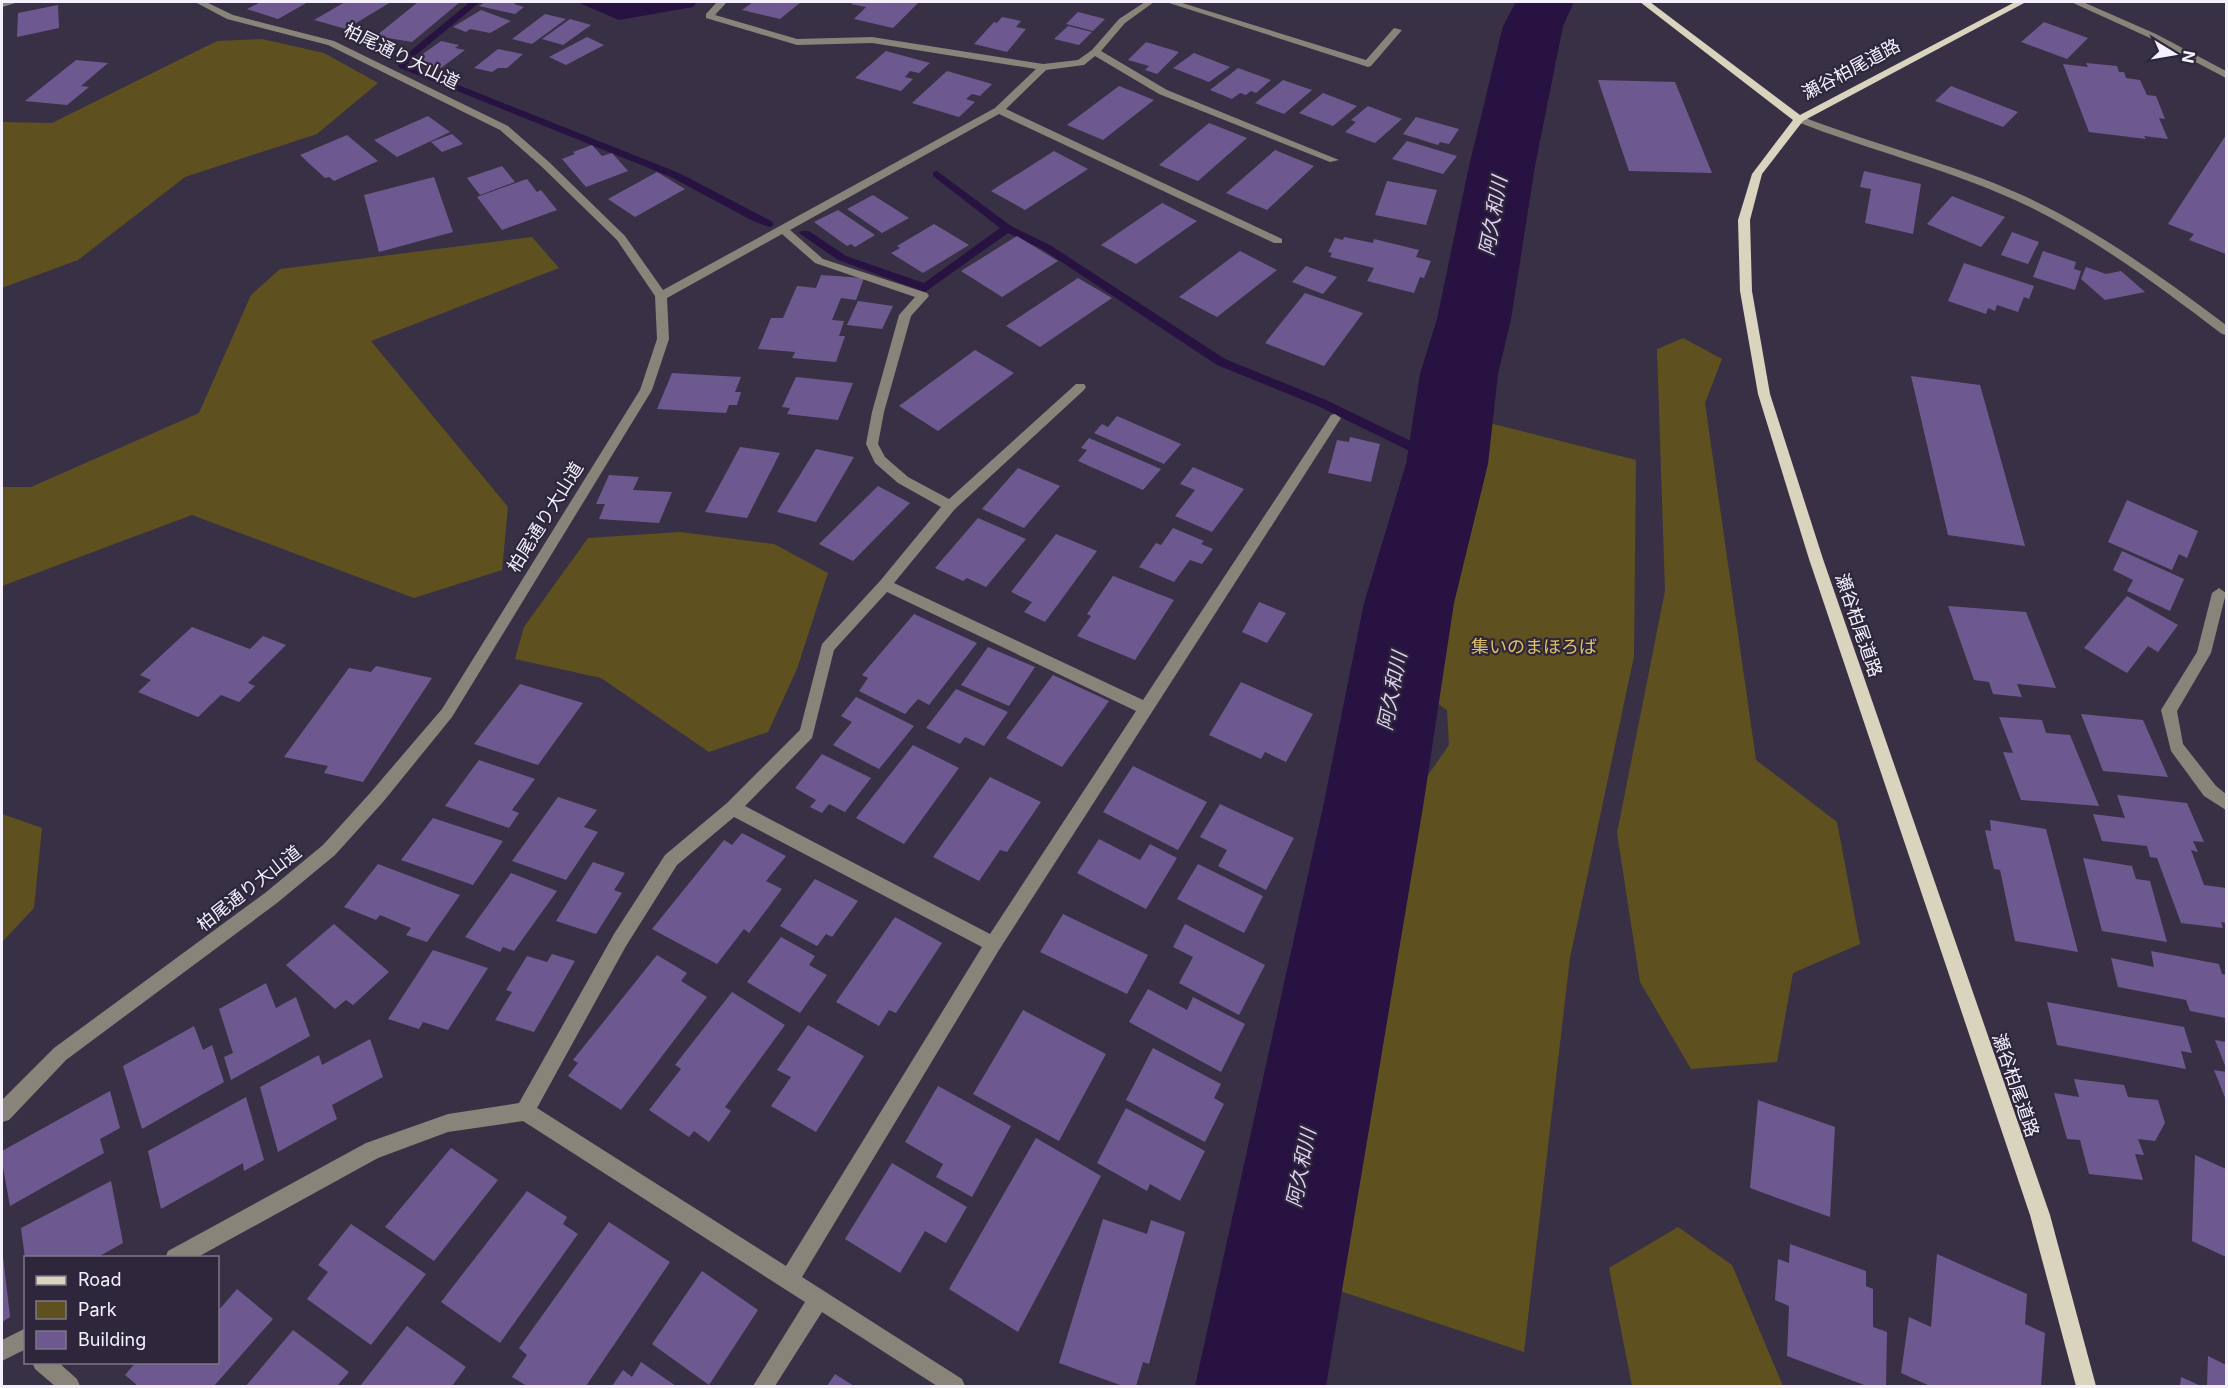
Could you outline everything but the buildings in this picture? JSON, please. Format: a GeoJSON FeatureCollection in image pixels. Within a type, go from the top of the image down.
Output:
{"type":"FeatureCollection","features":[{"type":"Feature","properties":{"kind":"main road"},"geometry":{"type":"LineString","coordinates":[[1645,2],[1798,119]]}},
{"type":"Feature","properties":{"kind":"main road","name":"瀬谷柏尾道路"},"geometry":{"type":"LineString","coordinates":[[2022,2],[1798,119],[1757,174],[1744,220],[1746,291],[1764,394],[1820,571],[2040,1215],[2086,1386]]}},
{"type":"Feature","properties":{"kind":"street"},"geometry":{"type":"LineString","coordinates":[[2,4],[14,2]]}},
{"type":"Feature","properties":{"kind":"street","name":"柏尾通り大山道"},"geometry":{"type":"LineString","coordinates":[[2,1113],[60,1054],[271,898],[329,850],[447,713],[646,390],[663,339],[661,296],[621,238],[545,164],[504,128],[331,42],[230,17],[200,2]]}},
{"type":"Feature","properties":{"kind":"street"},"geometry":{"type":"LineString","coordinates":[[722,2],[709,16],[797,42],[872,40],[1043,68],[1081,63],[1095,52],[1122,21],[1150,2]]}},
{"type":"Feature","properties":{"kind":"street"},"geometry":{"type":"LineString","coordinates":[[1171,2],[1368,64],[1397,30]]}},
{"type":"Feature","properties":{"kind":"street"},"geometry":{"type":"LineString","coordinates":[[2076,2],[2154,36],[2226,75]]}},
{"type":"Feature","properties":{"kind":"street"},"geometry":{"type":"LineString","coordinates":[[1095,52],[1162,92],[1334,160]]}},
{"type":"Feature","properties":{"kind":"street"},"geometry":{"type":"LineString","coordinates":[[661,296],[999,110],[1043,68]]}},
{"type":"Feature","properties":{"kind":"street"},"geometry":{"type":"LineString","coordinates":[[999,110],[1278,241]]}},
{"type":"Feature","properties":{"kind":"street"},"geometry":{"type":"LineString","coordinates":[[1798,119],[1845,138],[1944,169],[2016,196],[2082,230],[2166,286],[2226,331]]}},
{"type":"Feature","properties":{"kind":"street"},"geometry":{"type":"LineString","coordinates":[[783,229],[819,261],[923,296],[905,315],[878,412],[872,444],[880,460],[903,480],[950,506]]}},
{"type":"Feature","properties":{"kind":"street"},"geometry":{"type":"LineString","coordinates":[[525,1111],[620,940],[671,860],[734,808],[807,733],[827,648],[885,585],[950,506],[1080,387]]}},
{"type":"Feature","properties":{"kind":"street"},"geometry":{"type":"LineString","coordinates":[[788,1281],[993,944],[1335,418]]}},
{"type":"Feature","properties":{"kind":"street"},"geometry":{"type":"LineString","coordinates":[[885,585],[1147,709]]}},
{"type":"Feature","properties":{"kind":"street"},"geometry":{"type":"LineString","coordinates":[[2219,593],[2204,653],[2169,710],[2176,746],[2210,790],[2226,803]]}},
{"type":"Feature","properties":{"kind":"street"},"geometry":{"type":"LineString","coordinates":[[734,808],[993,944]]}},
{"type":"Feature","properties":{"kind":"street"},"geometry":{"type":"LineString","coordinates":[[177,1256],[373,1150],[448,1123],[525,1111],[955,1386]]}},
{"type":"Feature","properties":{"kind":"street"},"geometry":{"type":"LineString","coordinates":[[763,1386],[818,1300]]}},
{"type":"Feature","properties":{"kind":"street"},"geometry":{"type":"LineString","coordinates":[[44,1364],[70,1386]]}},
{"type":"Feature","properties":{"kind":"green space"},"geometry":{"type":"Polygon","coordinates":[[[262,39],[324,53],[378,83],[317,134],[185,177],[78,260],[2,288],[2,122],[52,123],[217,41],[262,39]]]}},
{"type":"Feature","properties":{"kind":"green space"},"geometry":{"type":"Polygon","coordinates":[[[532,237],[559,268],[371,341],[508,507],[502,570],[414,598],[192,515],[2,586],[2,487],[31,487],[199,413],[251,295],[280,269],[532,237]]]}},
{"type":"Feature","properties":{"kind":"green space"},"geometry":{"type":"Polygon","coordinates":[[[1683,338],[1722,359],[1705,403],[1756,760],[1837,822],[1860,944],[1793,973],[1777,1062],[1691,1069],[1640,982],[1617,833],[1665,591],[1657,349],[1683,338]]]}},
{"type":"Feature","properties":{"kind":"green space","name":"集いのまほろば"},"geometry":{"type":"Polygon","coordinates":[[[1473,419],[1636,460],[1634,656],[1570,958],[1524,1352],[1328,1287],[1390,979],[1419,788],[1449,745],[1447,710],[1429,698],[1435,632],[1473,419]]]}},
{"type":"Feature","properties":{"kind":"green space"},"geometry":{"type":"Polygon","coordinates":[[[680,532],[774,544],[828,573],[797,669],[768,732],[709,752],[601,678],[515,659],[524,627],[588,538],[680,532]]]}},
{"type":"Feature","properties":{"kind":"green space"},"geometry":{"type":"Polygon","coordinates":[[[2,814],[42,828],[34,908],[2,942],[2,814]]]}},
{"type":"Feature","properties":{"kind":"green space"},"geometry":{"type":"Polygon","coordinates":[[[1678,1227],[1732,1265],[1783,1386],[1632,1386],[1609,1268],[1678,1227]]]}},
{"type":"Feature","properties":{"kind":"shaded area"},"geometry":{"type":"Polygon","coordinates":[[[577,2],[697,2],[693,7],[619,20],[577,2]]]}},
{"type":"Feature","properties":{"kind":"waterway"},"geometry":{"type":"LineString","coordinates":[[475,2],[406,59],[403,66],[675,175],[769,224]]}},
{"type":"Feature","properties":{"kind":"waterway","name":"阿久和川"},"geometry":{"type":"LineString","coordinates":[[1260,1386],[1373,807],[1409,603],[1447,464],[1459,374],[1474,319],[1502,166],[1533,26],[1545,2]]}},
{"type":"Feature","properties":{"kind":"waterway"},"geometry":{"type":"LineString","coordinates":[[937,174],[1007,228]]}},
{"type":"Feature","properties":{"kind":"waterway"},"geometry":{"type":"LineString","coordinates":[[805,233],[842,258],[925,288],[1007,228]]}},
{"type":"Feature","properties":{"kind":"waterway"},"geometry":{"type":"LineString","coordinates":[[1007,228],[1046,247],[1221,362],[1322,403],[1447,464]]}}]}
